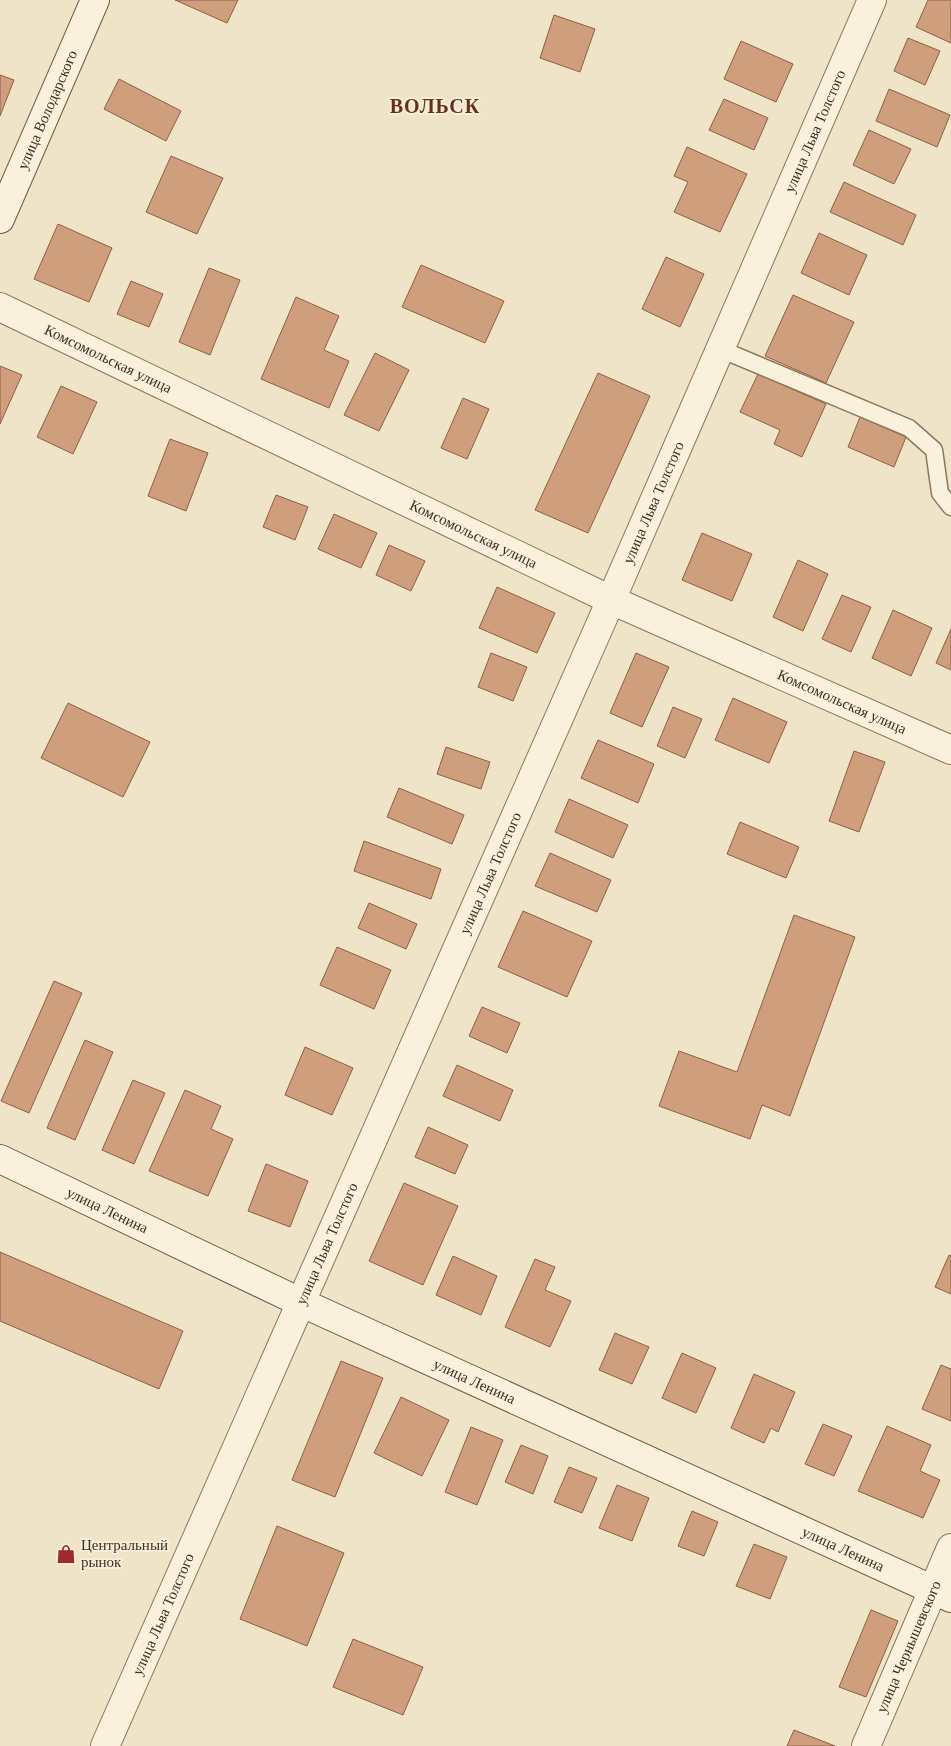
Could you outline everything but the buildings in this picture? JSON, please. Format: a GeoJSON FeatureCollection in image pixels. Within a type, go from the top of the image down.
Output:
{"type":"FeatureCollection","features":[{"type":"Feature","properties":{"kind":"street","name":"улица Володарского"},"geometry":{"type":"LineString","coordinates":[[0,219],[95,0]]}},
{"type":"Feature","properties":{"kind":"street","name":"улица Льва Толстого"},"geometry":{"type":"LineString","coordinates":[[105,1746],[612,600],[872,0]]}},
{"type":"Feature","properties":{"kind":"street","name":"Комсомольская улица"},"geometry":{"type":"LineString","coordinates":[[0,307],[612,600],[951,750]]}},
{"type":"Feature","properties":{"kind":"street","name":"улица Ленина"},"geometry":{"type":"LineString","coordinates":[[0,1159],[300,1302],[941,1594]]}},
{"type":"Feature","properties":{"kind":"street","name":"улица Чернышевского"},"geometry":{"type":"LineString","coordinates":[[866,1746],[941,1594],[951,1548]]}},
{"type":"Feature","properties":{"kind":"lane"},"geometry":{"type":"LineString","coordinates":[[720,349],[909,428],[934,450],[940,493],[951,507]]}},
{"type":"Feature","properties":{"kind":"place","name":"Центральный рынок"},"geometry":{"type":"Point","coordinates":[66,1554]}},
{"type":"Feature","properties":{"kind":"district","name":"ВОЛЬСК"},"geometry":{"type":"Point","coordinates":[435,106]}}]}
